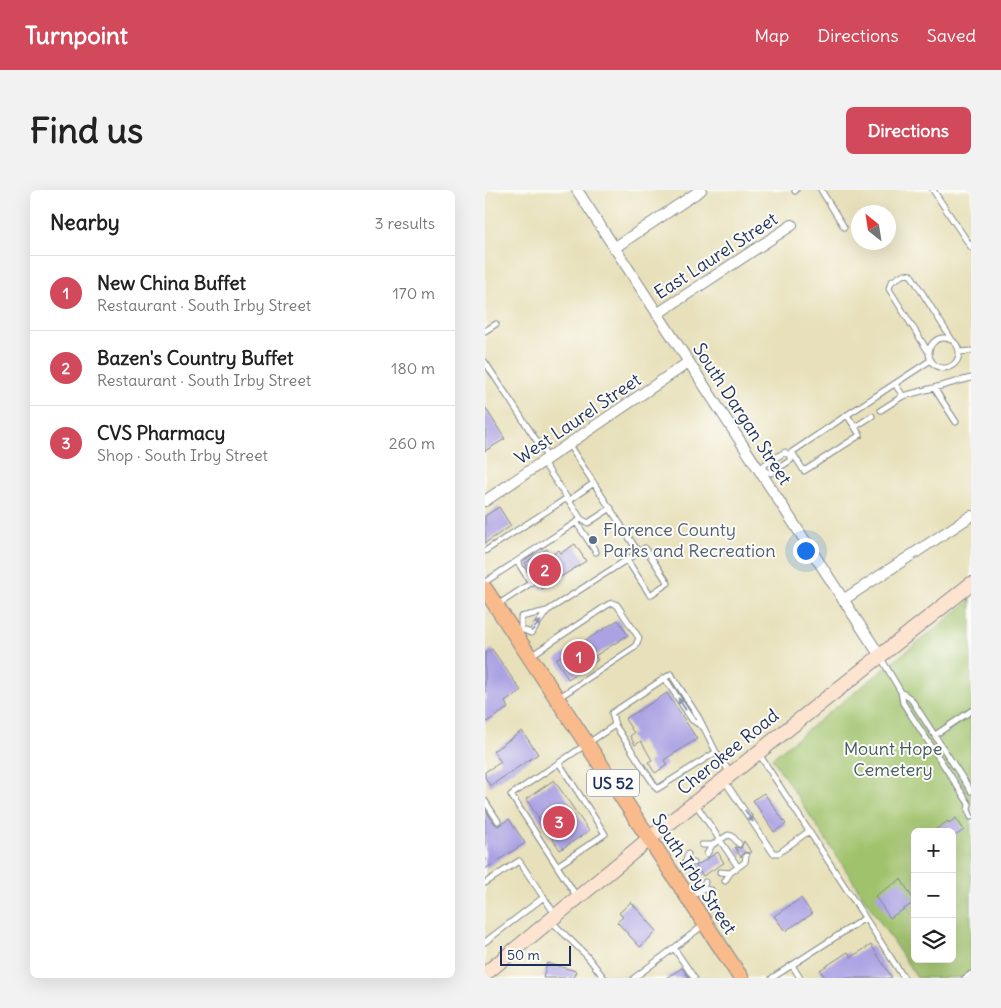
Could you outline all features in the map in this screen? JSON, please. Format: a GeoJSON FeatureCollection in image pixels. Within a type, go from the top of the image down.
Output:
{"type":"FeatureCollection","features":[{"type":"Feature","properties":{"kind":"main road","name":"South Irby Street"},"geometry":{"type":"LineString","coordinates":[[485,589],[496,606],[517,631],[530,657],[557,699],[741,978]]}},
{"type":"Feature","properties":{"kind":"street","name":"South Dargan Street"},"geometry":{"type":"LineString","coordinates":[[577,190],[763,472],[880,656]]}},
{"type":"Feature","properties":{"kind":"street"},"geometry":{"type":"LineString","coordinates":[[614,248],[701,190]]}},
{"type":"Feature","properties":{"kind":"street","name":"East Laurel Street"},"geometry":{"type":"LineString","coordinates":[[657,314],[792,225]]}},
{"type":"Feature","properties":{"kind":"street","name":"West Laurel Street"},"geometry":{"type":"LineString","coordinates":[[485,501],[689,362]]}},
{"type":"Feature","properties":{"kind":"street"},"geometry":{"type":"LineString","coordinates":[[843,600],[971,516]]}},
{"type":"Feature","properties":{"kind":"street","name":"Cherokee Road"},"geometry":{"type":"LineString","coordinates":[[485,974],[577,897],[971,584]]}},
{"type":"Feature","properties":{"kind":"lane"},"geometry":{"type":"LineString","coordinates":[[821,190],[844,227]]}},
{"type":"Feature","properties":{"kind":"lane"},"geometry":{"type":"LineString","coordinates":[[933,190],[971,247]]}},
{"type":"Feature","properties":{"kind":"lane"},"geometry":{"type":"LineString","coordinates":[[904,274],[911,275],[952,340],[959,352],[956,362],[948,367],[938,367],[931,360],[889,289],[891,282],[904,274]]}},
{"type":"Feature","properties":{"kind":"lane"},"geometry":{"type":"LineString","coordinates":[[485,331],[496,324]]}},
{"type":"Feature","properties":{"kind":"lane"},"geometry":{"type":"LineString","coordinates":[[929,354],[929,349],[935,341],[943,338],[952,340]]}},
{"type":"Feature","properties":{"kind":"lane"},"geometry":{"type":"LineString","coordinates":[[959,352],[971,351]]}},
{"type":"Feature","properties":{"kind":"lane"},"geometry":{"type":"LineString","coordinates":[[791,453],[791,460],[771,473],[763,472],[764,465],[785,452],[791,453],[931,360]]}},
{"type":"Feature","properties":{"kind":"lane"},"geometry":{"type":"LineString","coordinates":[[485,362],[546,461],[596,552]]}},
{"type":"Feature","properties":{"kind":"lane"},"geometry":{"type":"LineString","coordinates":[[881,410],[903,396],[971,378]]}},
{"type":"Feature","properties":{"kind":"lane"},"geometry":{"type":"LineString","coordinates":[[895,384],[903,396]]}},
{"type":"Feature","properties":{"kind":"lane"},"geometry":{"type":"LineString","coordinates":[[934,388],[956,422]]}},
{"type":"Feature","properties":{"kind":"lane"},"geometry":{"type":"LineString","coordinates":[[791,453],[804,471],[860,435],[847,415]]}},
{"type":"Feature","properties":{"kind":"lane"},"geometry":{"type":"LineString","coordinates":[[855,427],[873,416]]}},
{"type":"Feature","properties":{"kind":"lane"},"geometry":{"type":"LineString","coordinates":[[569,445],[639,553]]}},
{"type":"Feature","properties":{"kind":"lane"},"geometry":{"type":"LineString","coordinates":[[485,551],[595,483]]}},
{"type":"Feature","properties":{"kind":"lane"},"geometry":{"type":"LineString","coordinates":[[485,582],[578,521],[588,523],[611,508]]}},
{"type":"Feature","properties":{"kind":"lane"},"geometry":{"type":"LineString","coordinates":[[547,611],[531,633],[517,631],[521,617],[547,611],[645,548],[668,583],[650,595],[627,560]]}},
{"type":"Feature","properties":{"kind":"lane"},"geometry":{"type":"LineString","coordinates":[[496,606],[531,583],[517,561]]}},
{"type":"Feature","properties":{"kind":"lane"},"geometry":{"type":"LineString","coordinates":[[530,657],[613,603],[617,605],[639,638],[635,647],[557,699]]}},
{"type":"Feature","properties":{"kind":"lane"},"geometry":{"type":"LineString","coordinates":[[880,656],[901,692],[903,703],[970,803],[968,810],[971,817]]}},
{"type":"Feature","properties":{"kind":"lane"},"geometry":{"type":"LineString","coordinates":[[716,752],[657,789],[615,725],[612,713],[671,674],[703,727],[716,752],[727,777],[773,853],[779,853],[809,831]]}},
{"type":"Feature","properties":{"kind":"lane"},"geometry":{"type":"LineString","coordinates":[[901,692],[911,699],[971,791]]}},
{"type":"Feature","properties":{"kind":"lane"},"geometry":{"type":"LineString","coordinates":[[935,735],[971,711]]}},
{"type":"Feature","properties":{"kind":"lane"},"geometry":{"type":"LineString","coordinates":[[577,897],[511,795],[615,725]]}},
{"type":"Feature","properties":{"kind":"lane"},"geometry":{"type":"LineString","coordinates":[[758,752],[904,978]]}},
{"type":"Feature","properties":{"kind":"lane"},"geometry":{"type":"LineString","coordinates":[[557,866],[605,834],[559,763]]}},
{"type":"Feature","properties":{"kind":"lane"},"geometry":{"type":"LineString","coordinates":[[485,801],[497,821]]}},
{"type":"Feature","properties":{"kind":"lane"},"geometry":{"type":"LineString","coordinates":[[695,803],[738,867]]}},
{"type":"Feature","properties":{"kind":"lane"},"geometry":{"type":"LineString","coordinates":[[707,854],[712,845],[728,835],[732,836],[739,844]]}},
{"type":"Feature","properties":{"kind":"lane"},"geometry":{"type":"LineString","coordinates":[[702,845],[712,845]]}},
{"type":"Feature","properties":{"kind":"lane"},"geometry":{"type":"LineString","coordinates":[[685,863],[688,854]]}},
{"type":"Feature","properties":{"kind":"lane"},"geometry":{"type":"LineString","coordinates":[[725,881],[729,873],[745,862],[747,856]]}},
{"type":"Feature","properties":{"kind":"lane"},"geometry":{"type":"LineString","coordinates":[[485,883],[519,861],[544,897],[553,917],[604,978]]}},
{"type":"Feature","properties":{"kind":"lane"},"geometry":{"type":"LineString","coordinates":[[671,873],[685,863],[693,863]]}},
{"type":"Feature","properties":{"kind":"lane"},"geometry":{"type":"LineString","coordinates":[[720,872],[729,873]]}},
{"type":"Feature","properties":{"kind":"lane"},"geometry":{"type":"LineString","coordinates":[[688,899],[703,889],[705,882]]}},
{"type":"Feature","properties":{"kind":"lane"},"geometry":{"type":"LineString","coordinates":[[703,889],[711,890]]}},
{"type":"Feature","properties":{"kind":"lane"},"geometry":{"type":"LineString","coordinates":[[485,942],[544,897]]}},
{"type":"Feature","properties":{"kind":"lane"},"geometry":{"type":"LineString","coordinates":[[773,978],[865,918]]}},
{"type":"Feature","properties":{"kind":"lane"},"geometry":{"type":"LineString","coordinates":[[634,978],[705,924]]}},
{"type":"Feature","properties":{"kind":"lane"},"geometry":{"type":"LineString","coordinates":[[674,948],[694,978]]}},
{"type":"Feature","properties":{"kind":"lane"},"geometry":{"type":"LineString","coordinates":[[792,965],[800,978]]}},
{"type":"Feature","properties":{"kind":"lane"},"geometry":{"type":"LineString","coordinates":[[965,978],[971,974]]}},
{"type":"Feature","properties":{"kind":"green space","name":"Mount Hope Cemetery"},"geometry":{"type":"Polygon","coordinates":[[[971,600],[971,978],[917,978],[772,758],[971,600]]]}},
{"type":"Feature","properties":{"kind":"building"},"geometry":{"type":"Polygon","coordinates":[[[485,407],[505,439],[485,451],[485,407]]]}},
{"type":"Feature","properties":{"kind":"building"},"geometry":{"type":"Polygon","coordinates":[[[499,507],[511,526],[485,543],[485,516],[499,507]]]}},
{"type":"Feature","properties":{"kind":"building"},"geometry":{"type":"Polygon","coordinates":[[[575,544],[586,561],[542,589],[525,563],[547,549],[551,556],[559,550],[561,553],[575,544]]]}},
{"type":"Feature","properties":{"kind":"building"},"geometry":{"type":"Polygon","coordinates":[[[618,620],[628,635],[595,656],[598,660],[568,679],[556,659],[618,620]]]}},
{"type":"Feature","properties":{"kind":"building"},"geometry":{"type":"Polygon","coordinates":[[[492,649],[521,691],[505,702],[508,708],[485,723],[485,654],[492,649]]]}},
{"type":"Feature","properties":{"kind":"building"},"geometry":{"type":"Polygon","coordinates":[[[667,693],[697,739],[664,760],[667,765],[655,773],[648,762],[652,760],[641,741],[635,745],[630,736],[634,733],[625,719],[667,693]]]}},
{"type":"Feature","properties":{"kind":"building"},"geometry":{"type":"Polygon","coordinates":[[[522,731],[538,754],[490,786],[485,777],[485,772],[501,762],[493,751],[522,731]]]}},
{"type":"Feature","properties":{"kind":"building"},"geometry":{"type":"Polygon","coordinates":[[[554,780],[589,831],[560,850],[526,799],[554,780]]]}},
{"type":"Feature","properties":{"kind":"building"},"geometry":{"type":"Polygon","coordinates":[[[764,793],[786,824],[774,832],[753,800],[764,793]]]}},
{"type":"Feature","properties":{"kind":"building"},"geometry":{"type":"Polygon","coordinates":[[[485,809],[498,826],[509,819],[525,843],[485,869],[485,809]]]}},
{"type":"Feature","properties":{"kind":"building"},"geometry":{"type":"Polygon","coordinates":[[[956,818],[964,830],[956,835],[956,828],[938,828],[948,821],[949,823],[956,818]]]}},
{"type":"Feature","properties":{"kind":"building"},"geometry":{"type":"Polygon","coordinates":[[[744,841],[751,852],[744,852],[741,857],[735,847],[741,848],[744,841]]]}},
{"type":"Feature","properties":{"kind":"building"},"geometry":{"type":"Polygon","coordinates":[[[718,852],[724,863],[703,876],[696,866],[718,852]]]}},
{"type":"Feature","properties":{"kind":"building"},"geometry":{"type":"Polygon","coordinates":[[[901,879],[911,895],[911,905],[890,918],[875,896],[901,879]]]}},
{"type":"Feature","properties":{"kind":"building"},"geometry":{"type":"Polygon","coordinates":[[[801,898],[812,914],[785,931],[774,916],[801,898]]]}},
{"type":"Feature","properties":{"kind":"building"},"geometry":{"type":"Polygon","coordinates":[[[631,902],[657,931],[640,947],[617,922],[623,917],[619,913],[631,902]]]}},
{"type":"Feature","properties":{"kind":"building"},"geometry":{"type":"Polygon","coordinates":[[[871,945],[892,978],[825,978],[820,970],[848,952],[851,957],[871,945]]]}},
{"type":"Feature","properties":{"kind":"building"},"geometry":{"type":"Polygon","coordinates":[[[547,963],[576,971],[573,978],[543,978],[547,963]]]}},
{"type":"Feature","properties":{"kind":"building"},"geometry":{"type":"Polygon","coordinates":[[[682,968],[689,978],[666,978],[682,968]]]}},
{"type":"Feature","properties":{"kind":"place","name":"Florence County Parks and Recreation"},"geometry":{"type":"Point","coordinates":[593,540]}},
{"type":"Feature","properties":{"kind":"place","name":"Bazen's Country Buffet"},"geometry":{"type":"Point","coordinates":[545,570]}},
{"type":"Feature","properties":{"kind":"place","name":"New China Buffet"},"geometry":{"type":"Point","coordinates":[579,657]}},
{"type":"Feature","properties":{"kind":"place","name":"CVS Pharmacy"},"geometry":{"type":"Point","coordinates":[559,822]}}]}
